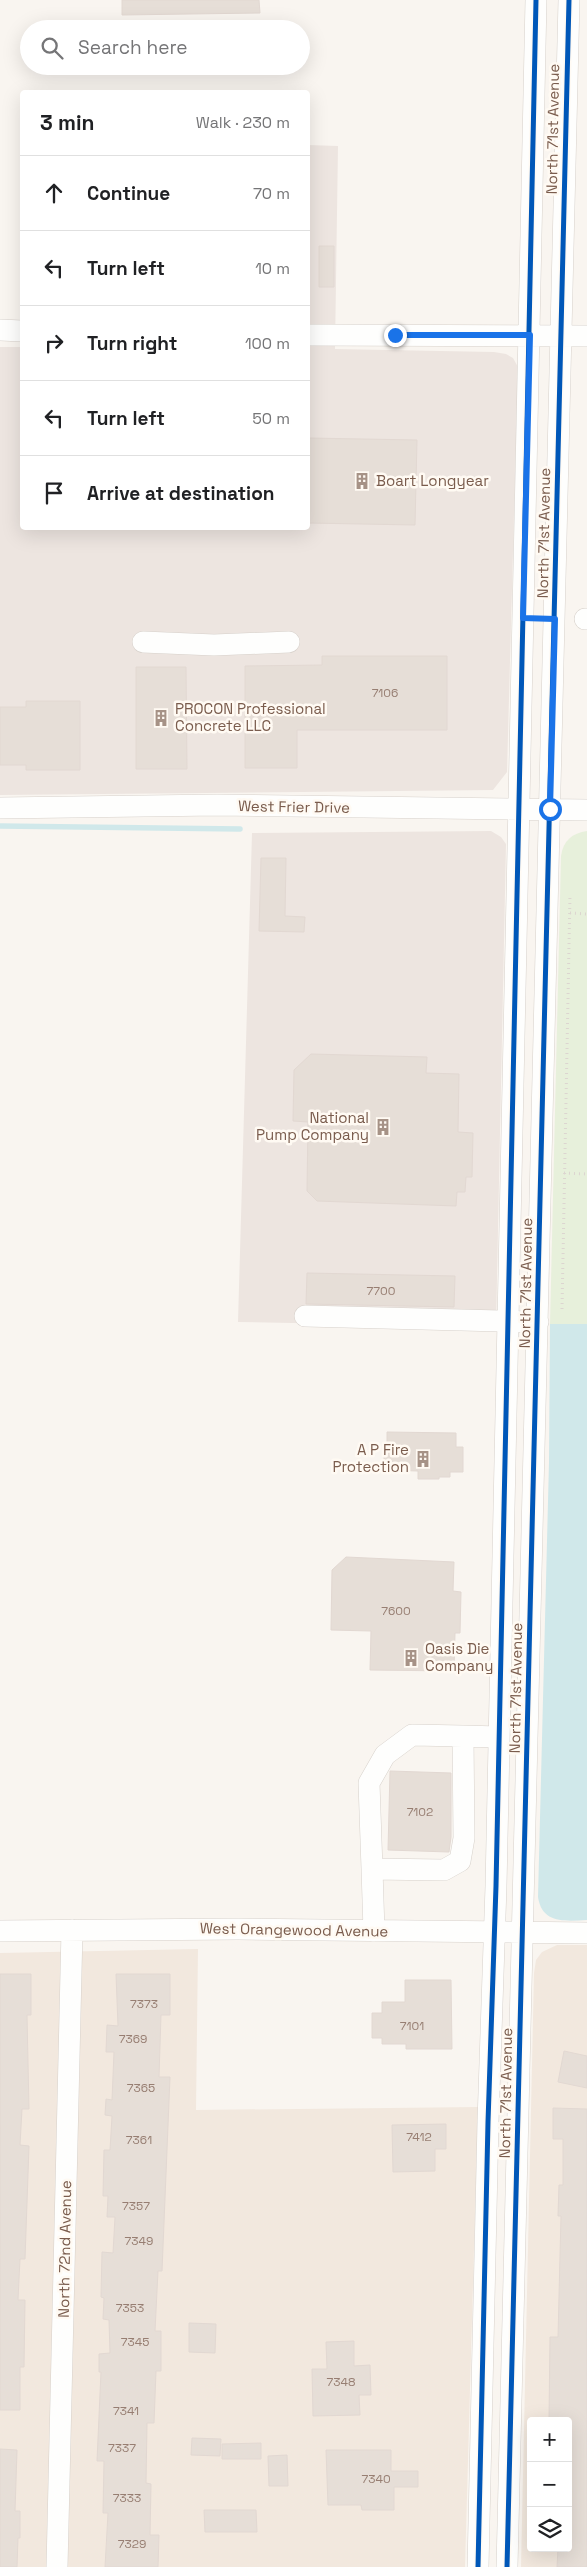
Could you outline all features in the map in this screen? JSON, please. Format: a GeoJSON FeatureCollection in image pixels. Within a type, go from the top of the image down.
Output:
{"type":"FeatureCollection","features":[{"type":"Feature","properties":{"kind":"street","name":"North 71st Avenue"},"geometry":{"type":"LineString","coordinates":[[478,2567],[479,2444],[499,1737],[536,0]]}},
{"type":"Feature","properties":{"kind":"street","name":"North 71st Avenue"},"geometry":{"type":"LineString","coordinates":[[507,2567],[555,619],[568,0]]}},
{"type":"Feature","properties":{"kind":"street"},"geometry":{"type":"LineString","coordinates":[[0,330],[20,331]]}},
{"type":"Feature","properties":{"kind":"street"},"geometry":{"type":"LineString","coordinates":[[310,335],[587,336]]}},
{"type":"Feature","properties":{"kind":"street"},"geometry":{"type":"LineString","coordinates":[[523,618],[555,619]]}},
{"type":"Feature","properties":{"kind":"street"},"geometry":{"type":"LineString","coordinates":[[143,642],[214,644],[289,642]]}},
{"type":"Feature","properties":{"kind":"street","name":"West Frier Drive"},"geometry":{"type":"LineString","coordinates":[[0,808],[217,805],[349,809],[587,810]]}},
{"type":"Feature","properties":{"kind":"street"},"geometry":{"type":"LineString","coordinates":[[513,1060],[543,1061]]}},
{"type":"Feature","properties":{"kind":"street"},"geometry":{"type":"LineString","coordinates":[[305,1316],[538,1322]]}},
{"type":"Feature","properties":{"kind":"street"},"geometry":{"type":"LineString","coordinates":[[374,1931],[368,1782],[385,1755],[412,1735],[499,1737]]}},
{"type":"Feature","properties":{"kind":"street"},"geometry":{"type":"LineString","coordinates":[[372,1869],[444,1870],[460,1861],[464,1838],[463,1736]]}},
{"type":"Feature","properties":{"kind":"street","name":"North 72nd Avenue"},"geometry":{"type":"LineString","coordinates":[[57,2567],[72,1930]]}},
{"type":"Feature","properties":{"kind":"street","name":"West Orangewood Avenue"},"geometry":{"type":"LineString","coordinates":[[0,1931],[587,1933]]}},
{"type":"Feature","properties":{"kind":"street"},"geometry":{"type":"LineString","coordinates":[[479,2444],[510,2444]]}},
{"type":"Feature","properties":{"kind":"path"},"geometry":{"type":"LineString","coordinates":[[562,1309],[570,894]]}},
{"type":"Feature","properties":{"kind":"path"},"geometry":{"type":"LineString","coordinates":[[570,913],[587,914]]}},
{"type":"Feature","properties":{"kind":"path"},"geometry":{"type":"LineString","coordinates":[[564,1173],[587,1174]]}},
{"type":"Feature","properties":{"kind":"shaded area"},"geometry":{"type":"Polygon","coordinates":[[[310,145],[338,146],[335,349],[494,352],[506,354],[513,358],[518,367],[507,772],[493,790],[0,795],[0,347],[20,347],[20,530],[310,530],[310,145]]]}},
{"type":"Feature","properties":{"kind":"shaded area"},"geometry":{"type":"Polygon","coordinates":[[[491,831],[501,837],[506,844],[496,1327],[238,1322],[252,833],[491,831]]]}},
{"type":"Feature","properties":{"kind":"shaded area"},"geometry":{"type":"Polygon","coordinates":[[[557,1945],[587,1945],[587,2567],[521,2567],[534,1973],[536,1960],[542,1952],[557,1945]]]}},
{"type":"Feature","properties":{"kind":"shaded area"},"geometry":{"type":"Polygon","coordinates":[[[198,1949],[196,2110],[478,2107],[465,2567],[0,2567],[0,1953],[198,1949]]]}},
{"type":"Feature","properties":{"kind":"green space"},"geometry":{"type":"Polygon","coordinates":[[[587,831],[587,1324],[550,1324],[561,856],[564,846],[569,839],[587,831]]]}},
{"type":"Feature","properties":{"kind":"water"},"geometry":{"type":"Polygon","coordinates":[[[550,1324],[587,1324],[587,1920],[571,1921],[549,1916],[540,1906],[538,1897],[549,1462],[550,1324]]]}},
{"type":"Feature","properties":{"kind":"building"},"geometry":{"type":"Polygon","coordinates":[[[122,0],[259,0],[260,13],[122,15],[122,0]]]}},
{"type":"Feature","properties":{"kind":"building"},"geometry":{"type":"Polygon","coordinates":[[[319,246],[334,246],[334,287],[319,287],[319,246]]]}},
{"type":"Feature","properties":{"kind":"building","name":"Boart Longyear"},"geometry":{"type":"Polygon","coordinates":[[[310,438],[417,440],[415,525],[310,523],[310,438]]]}},
{"type":"Feature","properties":{"kind":"building"},"geometry":{"type":"Polygon","coordinates":[[[322,656],[447,656],[447,730],[297,730],[297,768],[245,768],[245,666],[322,665],[322,656]]]}},
{"type":"Feature","properties":{"kind":"building","name":"PROCON Professional Concrete LLC"},"geometry":{"type":"Polygon","coordinates":[[[136,667],[186,667],[187,769],[136,769],[136,667]]]}},
{"type":"Feature","properties":{"kind":"building"},"geometry":{"type":"Polygon","coordinates":[[[26,701],[80,701],[80,770],[26,770],[26,765],[0,765],[0,707],[26,707],[26,701]]]}},
{"type":"Feature","properties":{"kind":"building"},"geometry":{"type":"Polygon","coordinates":[[[261,858],[286,858],[285,916],[305,917],[304,932],[259,931],[261,858]]]}},
{"type":"Feature","properties":{"kind":"building","name":"National Pump Company"},"geometry":{"type":"Polygon","coordinates":[[[311,1054],[427,1057],[426,1073],[459,1074],[458,1132],[473,1133],[472,1177],[466,1177],[465,1192],[457,1192],[456,1206],[317,1201],[307,1191],[308,1122],[293,1121],[294,1070],[311,1054]]]}},
{"type":"Feature","properties":{"kind":"building"},"geometry":{"type":"Polygon","coordinates":[[[307,1273],[455,1276],[454,1307],[306,1304],[307,1273]]]}},
{"type":"Feature","properties":{"kind":"building","name":"A P Fire Protection"},"geometry":{"type":"Polygon","coordinates":[[[387,1432],[456,1433],[456,1447],[463,1447],[463,1472],[450,1472],[450,1477],[439,1477],[439,1479],[418,1479],[418,1471],[384,1470],[384,1445],[387,1445],[387,1432]]]}},
{"type":"Feature","properties":{"kind":"building"},"geometry":{"type":"Polygon","coordinates":[[[346,1557],[454,1562],[453,1591],[461,1592],[460,1633],[455,1633],[454,1671],[370,1670],[371,1631],[331,1630],[332,1570],[346,1557]]]}},
{"type":"Feature","properties":{"kind":"building"},"geometry":{"type":"Polygon","coordinates":[[[390,1771],[451,1773],[451,1837],[449,1852],[388,1850],[390,1771]]]}},
{"type":"Feature","properties":{"kind":"building"},"geometry":{"type":"Polygon","coordinates":[[[0,1974],[31,1974],[31,2015],[27,2015],[29,2109],[22,2109],[20,2145],[29,2146],[25,2259],[20,2259],[18,2300],[25,2300],[24,2367],[20,2367],[20,2410],[0,2410],[0,1974]]]}},
{"type":"Feature","properties":{"kind":"building"},"geometry":{"type":"Polygon","coordinates":[[[116,1974],[170,1974],[170,2015],[161,2015],[159,2077],[170,2077],[162,2271],[158,2271],[155,2331],[161,2331],[161,2371],[156,2371],[154,2423],[147,2423],[146,2483],[151,2484],[150,2535],[159,2535],[158,2567],[105,2567],[108,2513],[103,2513],[104,2461],[97,2461],[101,2372],[99,2372],[99,2354],[110,2353],[109,2320],[103,2319],[104,2298],[101,2297],[102,2252],[113,2253],[115,2217],[107,2217],[108,2196],[103,2196],[104,2150],[110,2150],[112,2116],[105,2115],[106,2099],[112,2100],[114,2052],[106,2052],[107,2025],[118,2026],[116,1974]]]}},
{"type":"Feature","properties":{"kind":"building"},"geometry":{"type":"Polygon","coordinates":[[[405,1980],[451,1980],[452,2049],[406,2049],[406,2044],[382,2044],[382,2038],[372,2038],[372,2013],[382,2013],[382,2002],[405,2002],[405,1980]]]}},
{"type":"Feature","properties":{"kind":"building"},"geometry":{"type":"Polygon","coordinates":[[[564,2051],[587,2056],[587,2088],[558,2082],[564,2051]]]}},
{"type":"Feature","properties":{"kind":"building"},"geometry":{"type":"Polygon","coordinates":[[[553,2108],[587,2109],[587,2567],[557,2567],[558,2552],[572,2552],[572,2417],[549,2417],[550,2337],[558,2337],[561,2216],[558,2216],[559,2185],[563,2185],[563,2139],[553,2139],[553,2108]]]}},
{"type":"Feature","properties":{"kind":"building"},"geometry":{"type":"Polygon","coordinates":[[[446,2124],[446,2149],[435,2149],[435,2171],[393,2172],[392,2125],[446,2124]]]}},
{"type":"Feature","properties":{"kind":"building"},"geometry":{"type":"Polygon","coordinates":[[[189,2323],[216,2324],[215,2353],[189,2352],[189,2323]]]}},
{"type":"Feature","properties":{"kind":"building"},"geometry":{"type":"Polygon","coordinates":[[[354,2341],[354,2366],[370,2365],[371,2395],[359,2395],[360,2415],[313,2416],[312,2369],[327,2369],[326,2342],[354,2341]]]}},
{"type":"Feature","properties":{"kind":"building"},"geometry":{"type":"Polygon","coordinates":[[[192,2438],[221,2439],[220,2456],[191,2455],[192,2438]]]}},
{"type":"Feature","properties":{"kind":"building"},"geometry":{"type":"Polygon","coordinates":[[[261,2443],[261,2459],[222,2459],[222,2444],[261,2443]]]}},
{"type":"Feature","properties":{"kind":"building"},"geometry":{"type":"Polygon","coordinates":[[[0,2449],[17,2450],[15,2511],[20,2511],[20,2538],[18,2538],[17,2567],[0,2567],[0,2449]]]}},
{"type":"Feature","properties":{"kind":"building"},"geometry":{"type":"Polygon","coordinates":[[[326,2450],[391,2450],[391,2471],[418,2471],[418,2487],[394,2487],[394,2510],[362,2510],[361,2505],[328,2505],[326,2450]]]}},
{"type":"Feature","properties":{"kind":"building"},"geometry":{"type":"Polygon","coordinates":[[[287,2455],[288,2486],[269,2486],[268,2456],[287,2455]]]}},
{"type":"Feature","properties":{"kind":"building"},"geometry":{"type":"Polygon","coordinates":[[[204,2510],[256,2510],[257,2532],[205,2532],[204,2510]]]}},
{"type":"Feature","properties":{"kind":"waterway"},"geometry":{"type":"LineString","coordinates":[[0,826],[240,829]]}},
{"type":"Feature","properties":{"kind":"cycle path"},"geometry":{"type":"LineString","coordinates":[[478,2567],[488,2122],[496,1886],[536,0]]}},
{"type":"Feature","properties":{"kind":"cycle path"},"geometry":{"type":"LineString","coordinates":[[507,2567],[569,0]]}},
{"type":"Feature","properties":{"kind":"place","name":"Boart Longyear"},"geometry":{"type":"Point","coordinates":[362,481]}},
{"type":"Feature","properties":{"kind":"place","name":"PROCON Professional Concrete LLC"},"geometry":{"type":"Point","coordinates":[161,718]}},
{"type":"Feature","properties":{"kind":"place","name":"National Pump Company"},"geometry":{"type":"Point","coordinates":[383,1127]}},
{"type":"Feature","properties":{"kind":"place","name":"A P Fire Protection"},"geometry":{"type":"Point","coordinates":[423,1459]}},
{"type":"Feature","properties":{"kind":"place","name":"Oasis Die Company"},"geometry":{"type":"Point","coordinates":[411,1658]}},
{"type":"Feature","properties":{"kind":"route"},"geometry":{"type":"LineString","coordinates":[[395,335],[530,335],[523,618],[555,619],[550,809]]}}]}
